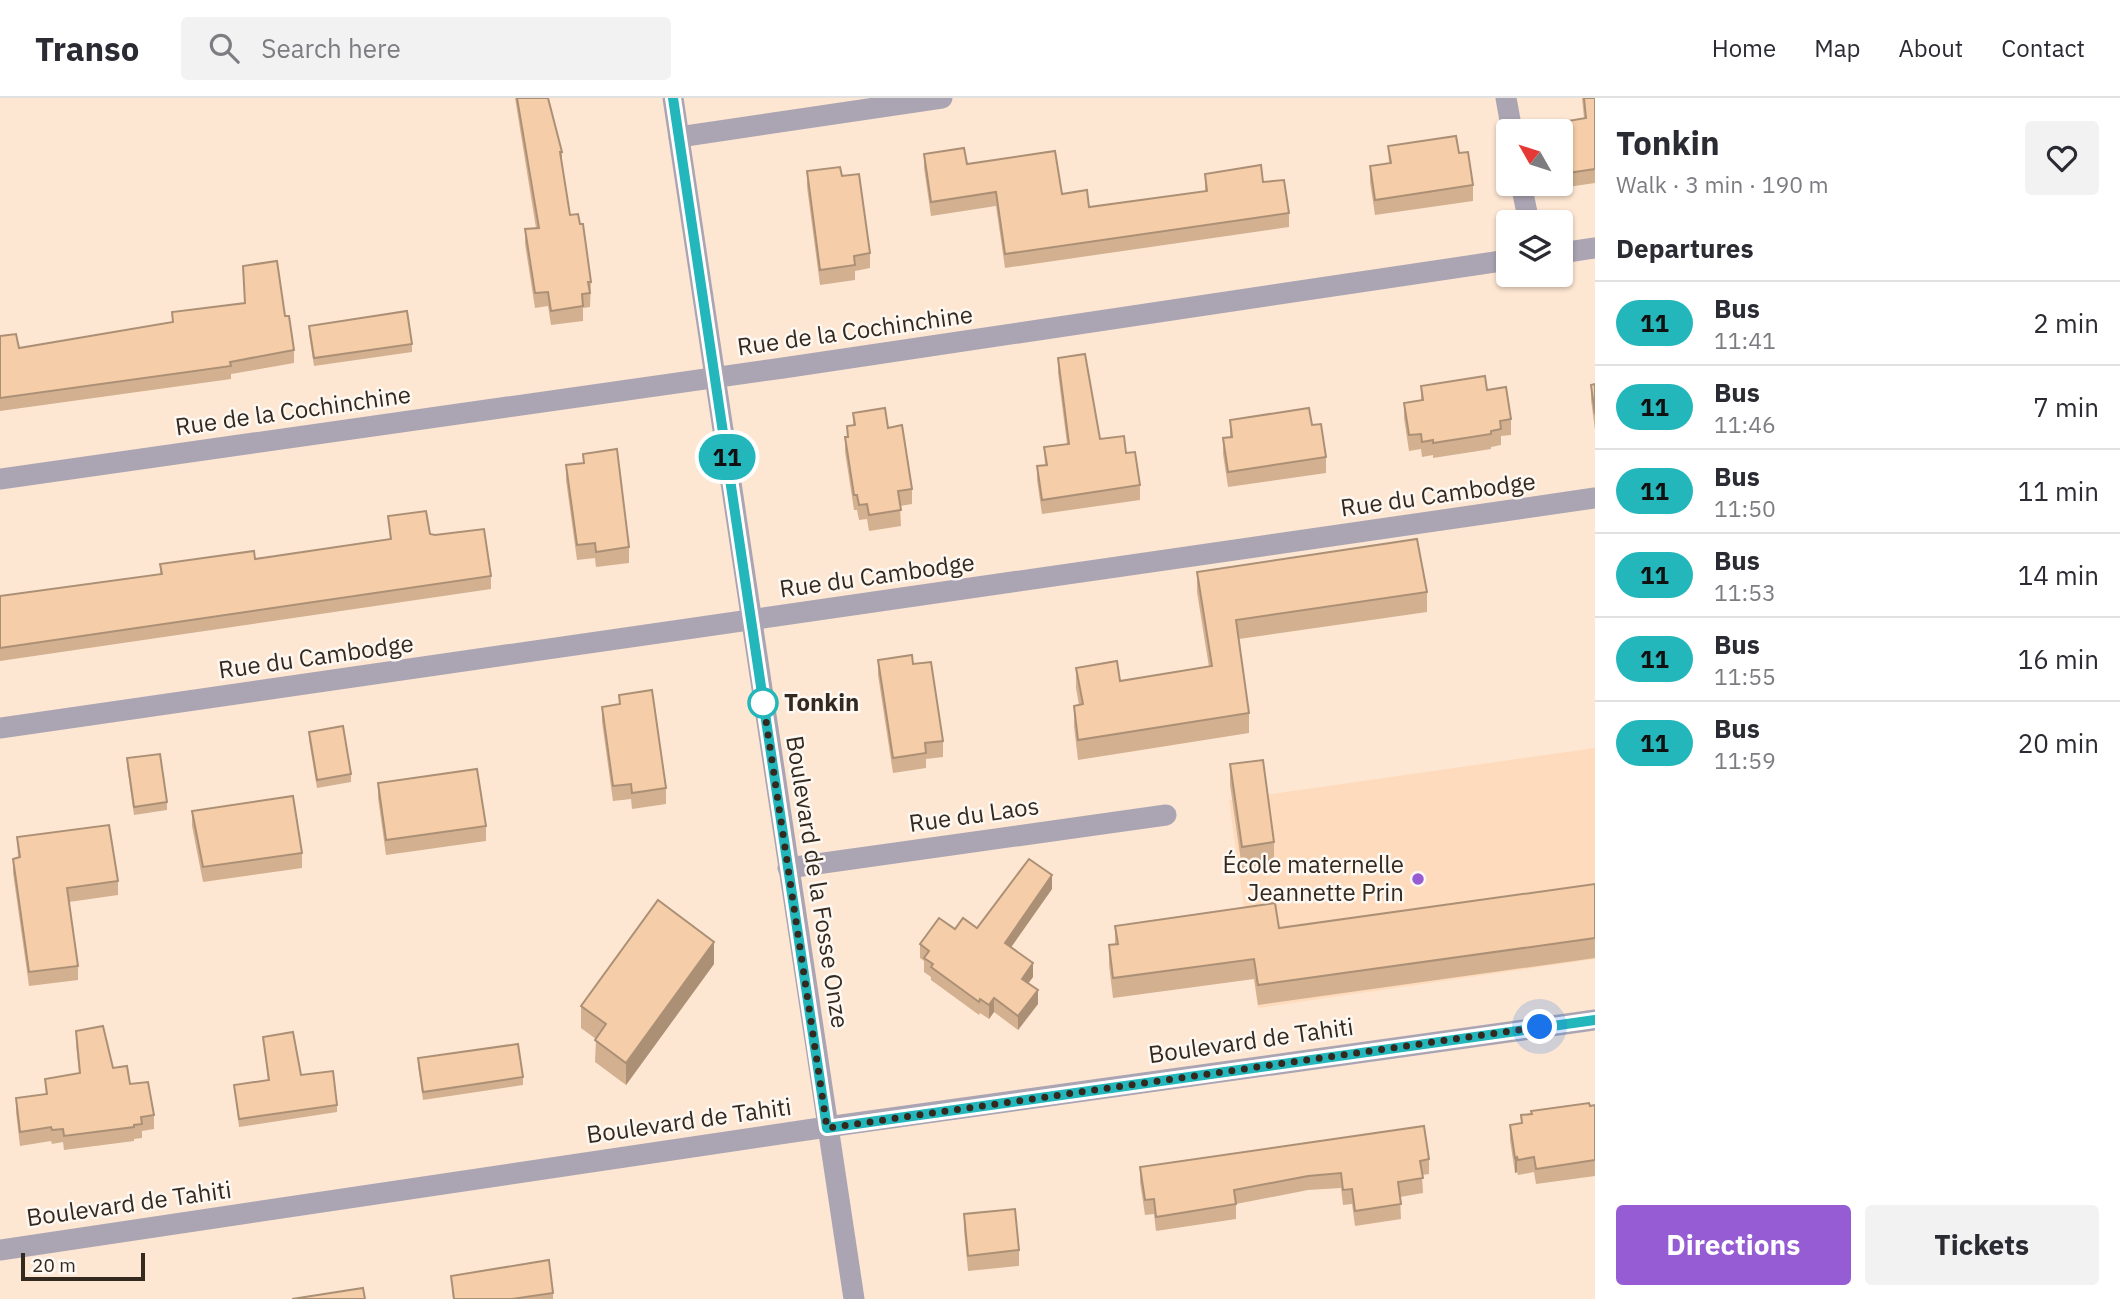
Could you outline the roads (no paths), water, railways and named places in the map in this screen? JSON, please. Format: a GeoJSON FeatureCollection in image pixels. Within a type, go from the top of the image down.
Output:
{"type":"FeatureCollection","features":[{"type":"Feature","properties":{"kind":"street","name":"Boulevard de la Fosse Onze"},"geometry":{"type":"LineString","coordinates":[[673,98],[854,1299]]}},
{"type":"Feature","properties":{"kind":"street"},"geometry":{"type":"LineString","coordinates":[[679,137],[942,98]]}},
{"type":"Feature","properties":{"kind":"street"},"geometry":{"type":"LineString","coordinates":[[1506,98],[1510,119]]}},
{"type":"Feature","properties":{"kind":"street"},"geometry":{"type":"LineString","coordinates":[[1573,251],[1595,248]]}},
{"type":"Feature","properties":{"kind":"street","name":"Rue de la Cochinchine"},"geometry":{"type":"LineString","coordinates":[[0,479],[715,378],[1496,262]]}},
{"type":"Feature","properties":{"kind":"street","name":"Rue du Cambodge"},"geometry":{"type":"LineString","coordinates":[[0,728],[1595,498]]}},
{"type":"Feature","properties":{"kind":"street","name":"Rue du Laos"},"geometry":{"type":"LineString","coordinates":[[788,868],[1167,815]]}},
{"type":"Feature","properties":{"kind":"street","name":"Boulevard de Tahiti"},"geometry":{"type":"LineString","coordinates":[[0,1250],[827,1128],[1595,1020]]}},
{"type":"Feature","properties":{"kind":"place","name":"Tonkin"},"geometry":{"type":"Point","coordinates":[763,703]}},
{"type":"Feature","properties":{"kind":"place","name":"École maternelle Jeannette Prin"},"geometry":{"type":"Point","coordinates":[1418,879]}}]}
